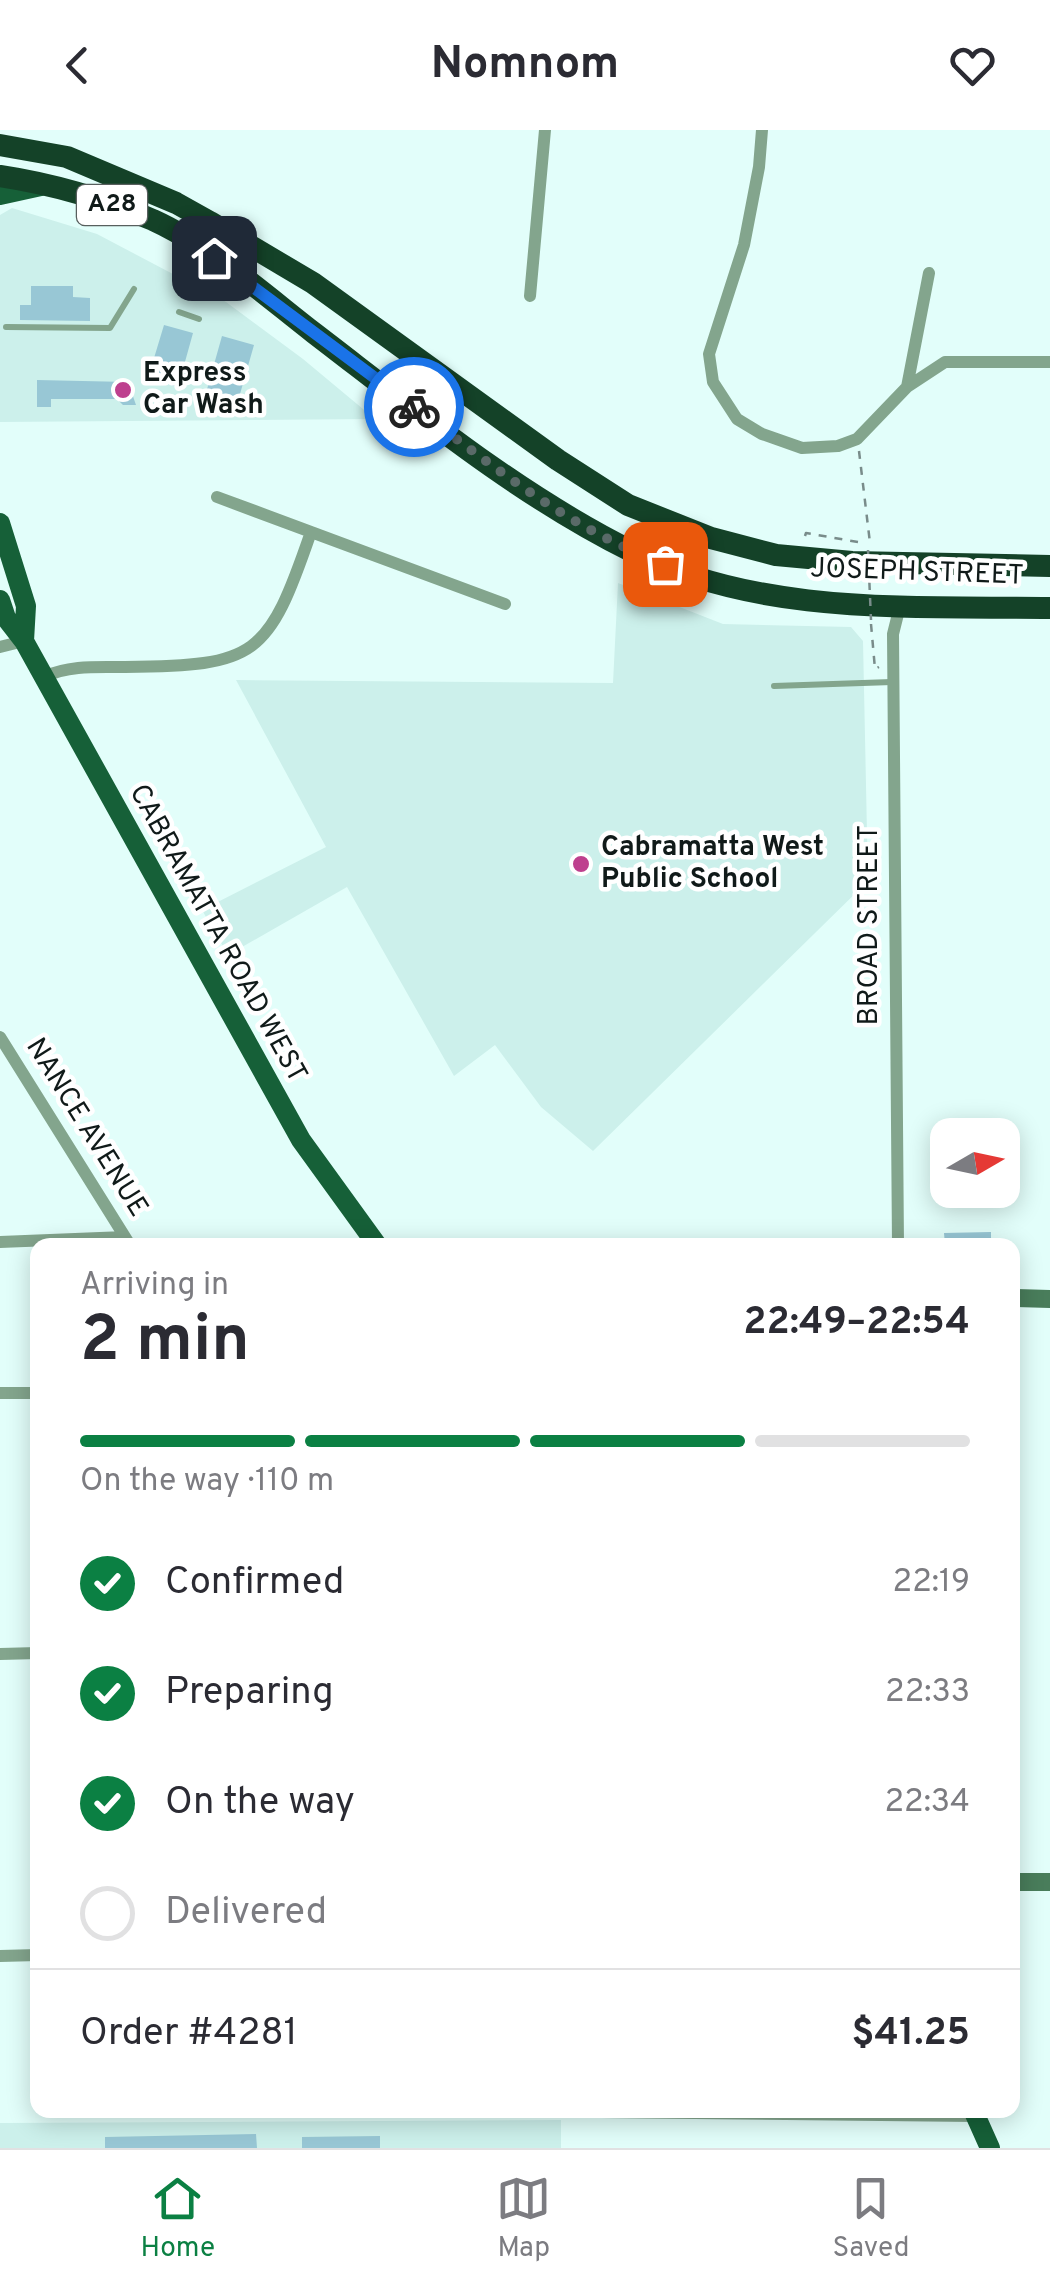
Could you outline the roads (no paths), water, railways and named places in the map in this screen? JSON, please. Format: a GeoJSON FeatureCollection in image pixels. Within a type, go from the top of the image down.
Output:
{"type":"FeatureCollection","features":[{"type":"Feature","properties":{"kind":"highway","name":"JOSEPH STREET"},"geometry":{"type":"LineString","coordinates":[[0,145],[67,157],[176,203],[210,222],[313,283],[558,460],[628,505],[711,538],[776,554],[852,562],[1050,566]]}},
{"type":"Feature","properties":{"kind":"highway","name":"JOSEPH STREET"},"geometry":{"type":"LineString","coordinates":[[0,176],[48,184],[156,222],[228,266],[542,502],[636,554],[724,586],[833,604],[1050,608]]}},
{"type":"Feature","properties":{"kind":"main road"},"geometry":{"type":"LineString","coordinates":[[0,195],[48,184]]}},
{"type":"Feature","properties":{"kind":"main road","name":"CABRAMATTA ROAD WEST"},"geometry":{"type":"LineString","coordinates":[[0,523],[26,606],[24,641]]}},
{"type":"Feature","properties":{"kind":"main road","name":"CABRAMATTA ROAD WEST"},"geometry":{"type":"LineString","coordinates":[[0,600],[6,618],[24,641],[301,1140],[371,1238]]}},
{"type":"Feature","properties":{"kind":"main road"},"geometry":{"type":"LineString","coordinates":[[976,2118],[990,2148]]}},
{"type":"Feature","properties":{"kind":"street"},"geometry":{"type":"LineString","coordinates":[[530,296],[545,130]]}},
{"type":"Feature","properties":{"kind":"street"},"geometry":{"type":"LineString","coordinates":[[762,130],[744,245],[709,354],[712,382],[737,418],[762,434],[802,448],[838,446],[858,440],[906,387],[945,362],[1050,362]]}},
{"type":"Feature","properties":{"kind":"street"},"geometry":{"type":"LineString","coordinates":[[906,387],[928,273]]}},
{"type":"Feature","properties":{"kind":"street"},"geometry":{"type":"LineString","coordinates":[[217,497],[505,604]]}},
{"type":"Feature","properties":{"kind":"street"},"geometry":{"type":"LineString","coordinates":[[42,677],[65,668],[212,664],[236,658],[259,642],[272,624],[291,590],[311,532]]}},
{"type":"Feature","properties":{"kind":"street","name":"BROAD STREET"},"geometry":{"type":"LineString","coordinates":[[898,1238],[894,634],[900,606]]}},
{"type":"Feature","properties":{"kind":"street"},"geometry":{"type":"LineString","coordinates":[[0,646],[24,641]]}},
{"type":"Feature","properties":{"kind":"street","name":"NANCE AVENUE"},"geometry":{"type":"LineString","coordinates":[[0,1037],[125,1238]]}},
{"type":"Feature","properties":{"kind":"street"},"geometry":{"type":"LineString","coordinates":[[0,1242],[30,1242]]}},
{"type":"Feature","properties":{"kind":"street"},"geometry":{"type":"LineString","coordinates":[[1020,1298],[1050,1298]]}},
{"type":"Feature","properties":{"kind":"street"},"geometry":{"type":"LineString","coordinates":[[0,1393],[30,1392]]}},
{"type":"Feature","properties":{"kind":"street"},"geometry":{"type":"LineString","coordinates":[[0,1654],[30,1654]]}},
{"type":"Feature","properties":{"kind":"street"},"geometry":{"type":"LineString","coordinates":[[1020,1882],[1050,1882]]}},
{"type":"Feature","properties":{"kind":"street"},"geometry":{"type":"LineString","coordinates":[[0,1956],[30,1955]]}},
{"type":"Feature","properties":{"kind":"lane"},"geometry":{"type":"LineString","coordinates":[[6,326],[110,328],[134,289]]}},
{"type":"Feature","properties":{"kind":"lane"},"geometry":{"type":"LineString","coordinates":[[179,312],[200,319]]}},
{"type":"Feature","properties":{"kind":"lane"},"geometry":{"type":"LineString","coordinates":[[774,686],[894,678]]}},
{"type":"Feature","properties":{"kind":"place","name":"Express Car Wash"},"geometry":{"type":"Point","coordinates":[123,390]}},
{"type":"Feature","properties":{"kind":"place","name":"Cabramatta West Public School"},"geometry":{"type":"Point","coordinates":[581,864]}}]}
